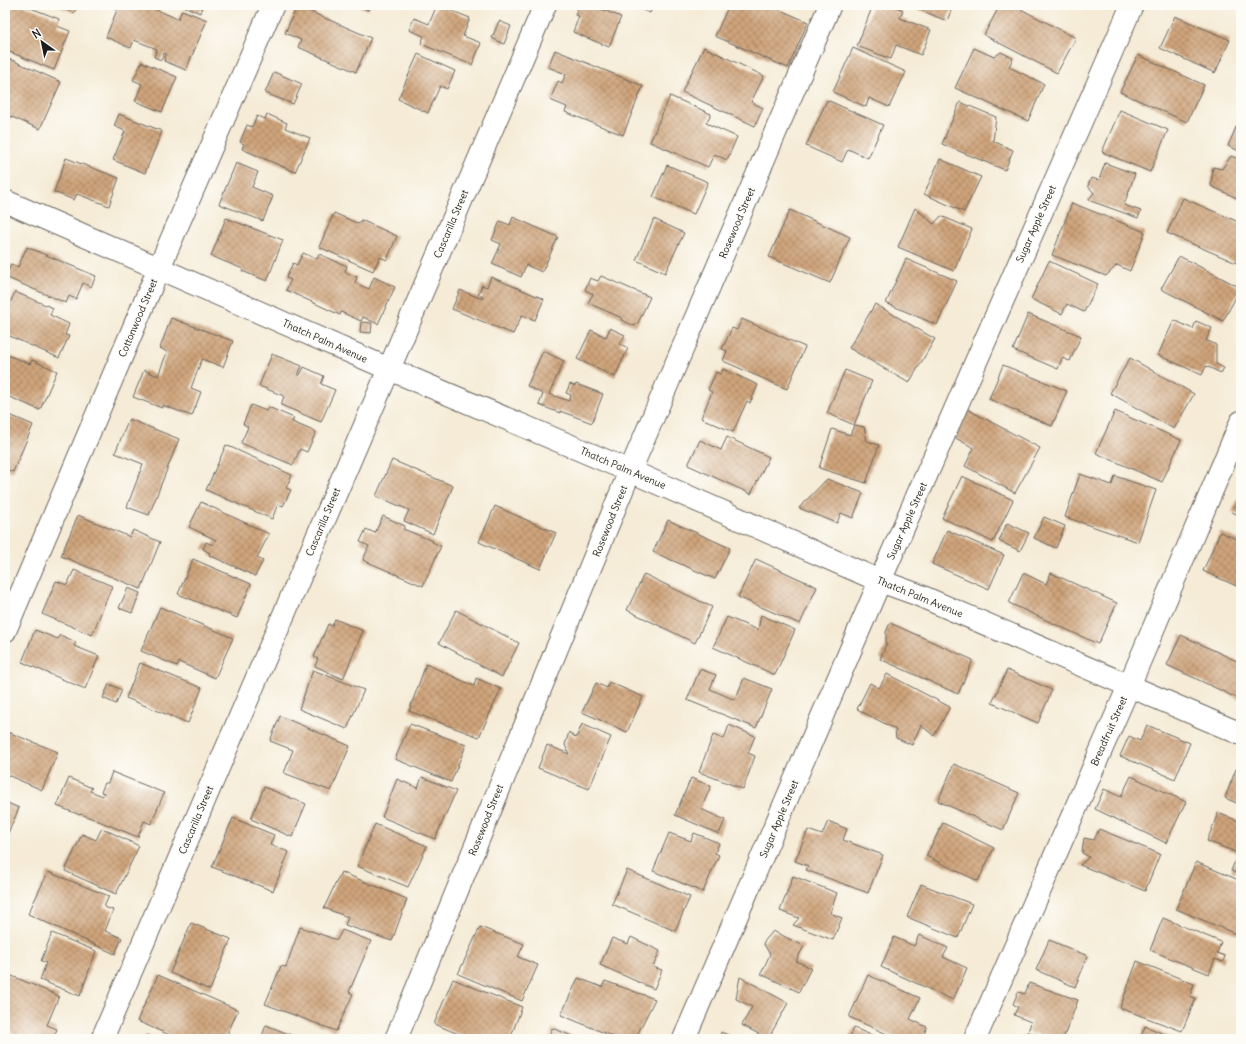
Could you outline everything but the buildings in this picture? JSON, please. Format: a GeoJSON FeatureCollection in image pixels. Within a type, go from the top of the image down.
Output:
{"type":"FeatureCollection","features":[{"type":"Feature","properties":{"kind":"street","name":"Cottonwood Street"},"geometry":{"type":"LineString","coordinates":[[5,631],[159,268],[273,5]]}},
{"type":"Feature","properties":{"kind":"street","name":"Cascarilla Street"},"geometry":{"type":"LineString","coordinates":[[102,1039],[545,5]]}},
{"type":"Feature","properties":{"kind":"street","name":"Rosewood Street"},"geometry":{"type":"LineString","coordinates":[[396,1039],[630,471],[830,5]]}},
{"type":"Feature","properties":{"kind":"street","name":"Sugar Apple Street"},"geometry":{"type":"LineString","coordinates":[[684,1039],[880,581],[1132,5]]}},
{"type":"Feature","properties":{"kind":"street","name":"Thatch Palm Avenue"},"geometry":{"type":"LineString","coordinates":[[5,201],[389,369],[630,471],[880,581],[916,594],[1241,734]]}},
{"type":"Feature","properties":{"kind":"street","name":"Breadfruit Street"},"geometry":{"type":"LineString","coordinates":[[975,1039],[1129,686],[1241,422]]}}]}
